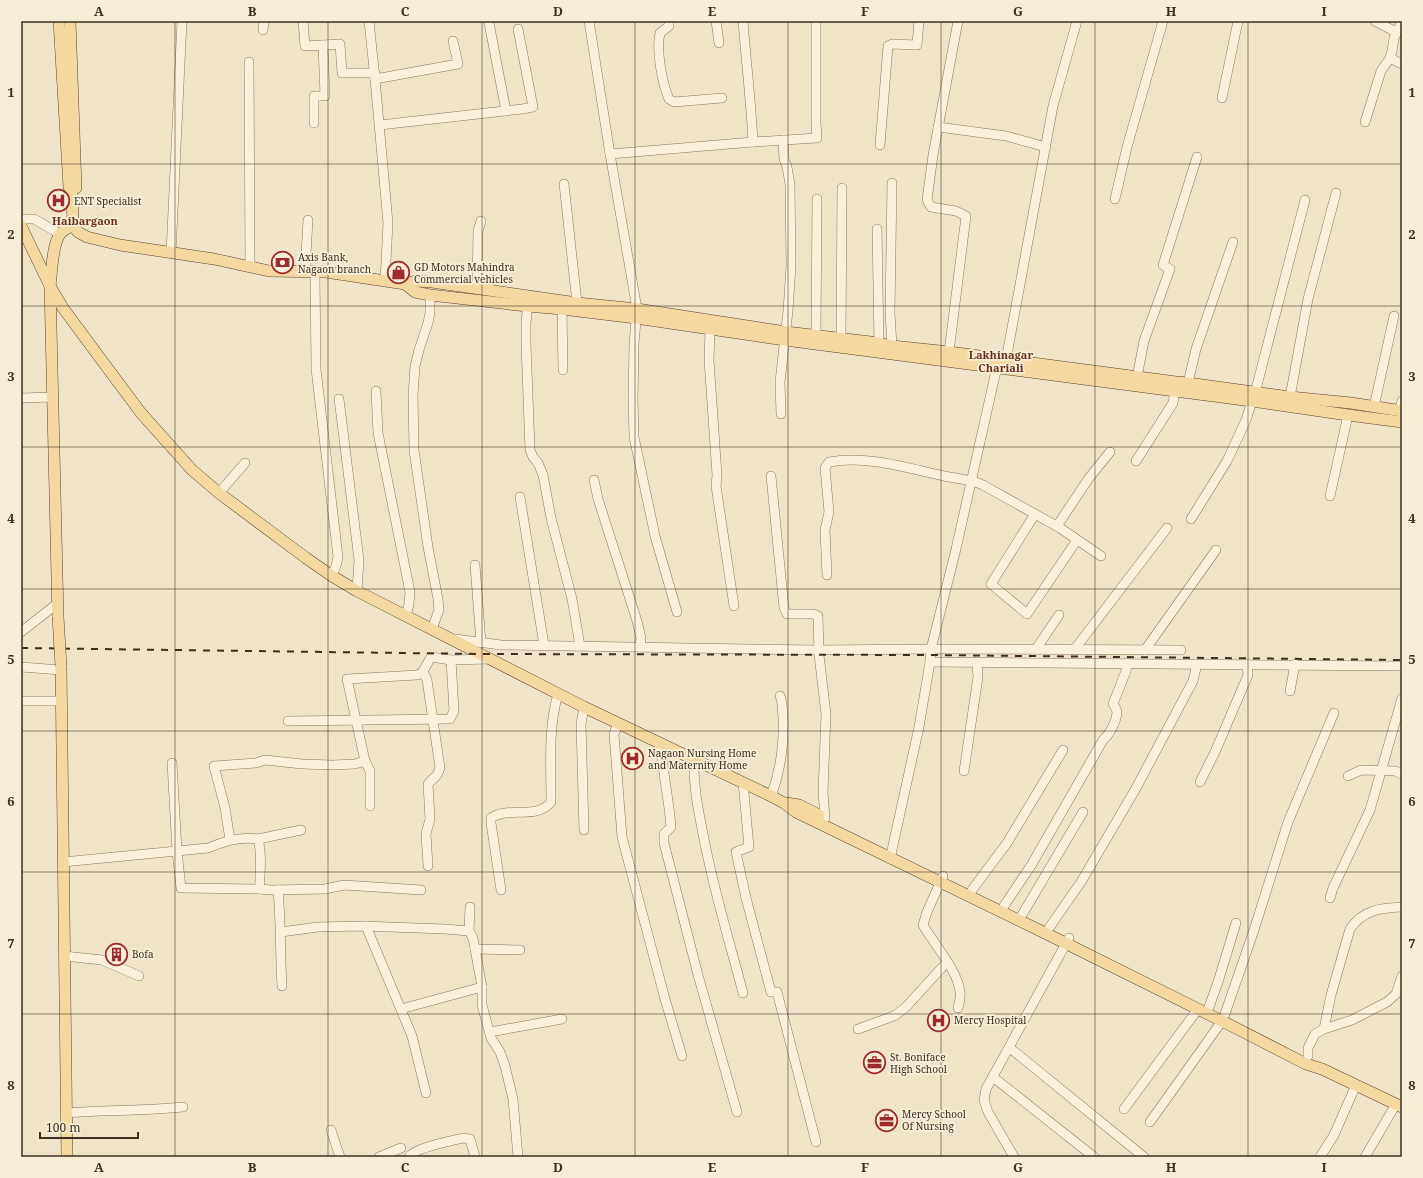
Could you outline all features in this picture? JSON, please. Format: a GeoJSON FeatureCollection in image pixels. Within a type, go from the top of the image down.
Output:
{"type":"FeatureCollection","features":[{"type":"Feature","properties":{"kind":"main road"},"geometry":{"type":"LineString","coordinates":[[59,21],[69,187],[72,190],[73,225],[78,232],[87,236],[120,245],[214,260],[269,271],[326,272],[404,284],[416,281],[477,289],[562,309],[637,313],[710,329],[786,336],[1188,383],[1348,416],[1402,422]]}},
{"type":"Feature","properties":{"kind":"main road"},"geometry":{"type":"LineString","coordinates":[[70,21],[76,187],[72,190]]}},
{"type":"Feature","properties":{"kind":"main road"},"geometry":{"type":"LineString","coordinates":[[67,1157],[62,701],[58,617],[50,286],[55,246],[60,234],[73,225]]}},
{"type":"Feature","properties":{"kind":"main road"},"geometry":{"type":"LineString","coordinates":[[21,226],[50,286],[80,331],[141,413],[192,470],[219,493],[332,576],[357,591],[584,707],[743,782],[784,803],[796,812],[891,855],[1068,941],[1209,1007],[1223,1017],[1306,1064],[1322,1069],[1399,1106]]}},
{"type":"Feature","properties":{"kind":"main road"},"geometry":{"type":"LineString","coordinates":[[404,284],[415,292],[430,294],[577,303],[786,336],[816,335],[892,346],[949,352],[1175,391],[1253,397],[1290,398],[1351,403],[1374,407],[1401,408]]}},
{"type":"Feature","properties":{"kind":"main road"},"geometry":{"type":"LineString","coordinates":[[784,803],[798,805],[825,818],[891,855]]}},
{"type":"Feature","properties":{"kind":"main road"},"geometry":{"type":"LineString","coordinates":[[942,880],[972,890],[1048,928],[1068,941],[1198,1009],[1223,1017],[1308,1056],[1322,1069]]}},
{"type":"Feature","properties":{"kind":"street"},"geometry":{"type":"LineString","coordinates":[[171,253],[182,21]]}},
{"type":"Feature","properties":{"kind":"street"},"geometry":{"type":"LineString","coordinates":[[303,21],[304,46],[340,44],[342,73],[375,76],[458,64],[453,41]]}},
{"type":"Feature","properties":{"kind":"street"},"geometry":{"type":"LineString","coordinates":[[368,21],[380,125],[388,224],[385,281]]}},
{"type":"Feature","properties":{"kind":"street"},"geometry":{"type":"LineString","coordinates":[[589,21],[637,313],[634,352],[634,437],[655,536],[677,612]]}},
{"type":"Feature","properties":{"kind":"street"},"geometry":{"type":"LineString","coordinates":[[669,21],[668,26],[660,33],[658,40],[663,81],[669,99],[674,102],[722,98]]}},
{"type":"Feature","properties":{"kind":"street"},"geometry":{"type":"LineString","coordinates":[[716,21],[719,43]]}},
{"type":"Feature","properties":{"kind":"street"},"geometry":{"type":"LineString","coordinates":[[742,21],[751,100],[753,142]]}},
{"type":"Feature","properties":{"kind":"street"},"geometry":{"type":"LineString","coordinates":[[610,154],[817,138],[816,21]]}},
{"type":"Feature","properties":{"kind":"street"},"geometry":{"type":"LineString","coordinates":[[880,145],[888,46],[892,44],[917,45],[919,21]]}},
{"type":"Feature","properties":{"kind":"street"},"geometry":{"type":"LineString","coordinates":[[949,352],[966,216],[956,211],[931,207],[927,200],[938,127],[958,21]]}},
{"type":"Feature","properties":{"kind":"street"},"geometry":{"type":"LineString","coordinates":[[891,855],[919,727],[931,648],[1001,362],[1054,106],[1077,21]]}},
{"type":"Feature","properties":{"kind":"street"},"geometry":{"type":"LineString","coordinates":[[1114,199],[1163,21]]}},
{"type":"Feature","properties":{"kind":"street"},"geometry":{"type":"LineString","coordinates":[[1222,98],[1238,21]]}},
{"type":"Feature","properties":{"kind":"street"},"geometry":{"type":"LineString","coordinates":[[1375,21],[1396,32]]}},
{"type":"Feature","properties":{"kind":"street"},"geometry":{"type":"LineString","coordinates":[[1365,122],[1381,71],[1390,58],[1396,32],[1402,21]]}},
{"type":"Feature","properties":{"kind":"street"},"geometry":{"type":"LineString","coordinates":[[489,24],[506,111]]}},
{"type":"Feature","properties":{"kind":"street"},"geometry":{"type":"LineString","coordinates":[[380,125],[533,107],[518,29]]}},
{"type":"Feature","properties":{"kind":"street"},"geometry":{"type":"LineString","coordinates":[[314,123],[314,96],[324,96],[323,45]]}},
{"type":"Feature","properties":{"kind":"street"},"geometry":{"type":"LineString","coordinates":[[1390,58],[1402,64]]}},
{"type":"Feature","properties":{"kind":"street"},"geometry":{"type":"LineString","coordinates":[[249,62],[250,267]]}},
{"type":"Feature","properties":{"kind":"street"},"geometry":{"type":"LineString","coordinates":[[938,127],[1006,136],[1046,147]]}},
{"type":"Feature","properties":{"kind":"street"},"geometry":{"type":"LineString","coordinates":[[781,414],[780,382],[786,336],[790,266],[790,184],[788,167],[784,159],[783,140]]}},
{"type":"Feature","properties":{"kind":"street"},"geometry":{"type":"LineString","coordinates":[[1137,377],[1144,341],[1170,269],[1163,265],[1197,157]]}},
{"type":"Feature","properties":{"kind":"street"},"geometry":{"type":"LineString","coordinates":[[892,182],[890,313],[892,346]]}},
{"type":"Feature","properties":{"kind":"street"},"geometry":{"type":"LineString","coordinates":[[564,184],[577,303]]}},
{"type":"Feature","properties":{"kind":"street"},"geometry":{"type":"LineString","coordinates":[[842,188],[842,339]]}},
{"type":"Feature","properties":{"kind":"street"},"geometry":{"type":"LineString","coordinates":[[1290,398],[1308,299],[1336,193]]}},
{"type":"Feature","properties":{"kind":"street"},"geometry":{"type":"LineString","coordinates":[[816,335],[817,199]]}},
{"type":"Feature","properties":{"kind":"street"},"geometry":{"type":"LineString","coordinates":[[1191,519],[1228,461],[1246,420],[1305,200]]}},
{"type":"Feature","properties":{"kind":"street"},"geometry":{"type":"LineString","coordinates":[[21,219],[34,219],[60,234]]}},
{"type":"Feature","properties":{"kind":"street"},"geometry":{"type":"LineString","coordinates":[[308,220],[316,376],[338,557],[332,576]]}},
{"type":"Feature","properties":{"kind":"street"},"geometry":{"type":"LineString","coordinates":[[477,289],[478,231],[481,221]]}},
{"type":"Feature","properties":{"kind":"street"},"geometry":{"type":"LineString","coordinates":[[877,230],[879,343]]}},
{"type":"Feature","properties":{"kind":"street"},"geometry":{"type":"LineString","coordinates":[[1188,383],[1196,349],[1233,242]]}},
{"type":"Feature","properties":{"kind":"street"},"geometry":{"type":"LineString","coordinates":[[430,294],[430,313],[415,366],[414,450],[427,540],[438,599],[439,610],[432,629]]}},
{"type":"Feature","properties":{"kind":"street"},"geometry":{"type":"LineString","coordinates":[[527,301],[526,344],[530,450],[532,458],[538,463],[543,475],[551,518],[572,599],[580,646]]}},
{"type":"Feature","properties":{"kind":"street"},"geometry":{"type":"LineString","coordinates":[[562,309],[563,370]]}},
{"type":"Feature","properties":{"kind":"street"},"geometry":{"type":"LineString","coordinates":[[1374,407],[1394,316]]}},
{"type":"Feature","properties":{"kind":"street"},"geometry":{"type":"LineString","coordinates":[[710,329],[709,360],[717,475],[716,486],[734,606]]}},
{"type":"Feature","properties":{"kind":"street"},"geometry":{"type":"LineString","coordinates":[[376,391],[378,433],[410,592],[406,616]]}},
{"type":"Feature","properties":{"kind":"street"},"geometry":{"type":"LineString","coordinates":[[1136,461],[1173,403],[1175,391]]}},
{"type":"Feature","properties":{"kind":"street"},"geometry":{"type":"LineString","coordinates":[[21,398],[53,396]]}},
{"type":"Feature","properties":{"kind":"street"},"geometry":{"type":"LineString","coordinates":[[339,398],[359,560],[359,581],[357,591]]}},
{"type":"Feature","properties":{"kind":"street"},"geometry":{"type":"LineString","coordinates":[[1330,496],[1348,416]]}},
{"type":"Feature","properties":{"kind":"street"},"geometry":{"type":"LineString","coordinates":[[1057,526],[1089,478],[1110,452]]}},
{"type":"Feature","properties":{"kind":"street"},"geometry":{"type":"LineString","coordinates":[[827,575],[825,530],[829,512],[825,468],[829,462],[836,461],[862,461],[888,464],[971,480],[1057,526],[1101,556]]}},
{"type":"Feature","properties":{"kind":"street"},"geometry":{"type":"LineString","coordinates":[[219,493],[245,463]]}},
{"type":"Feature","properties":{"kind":"street"},"geometry":{"type":"LineString","coordinates":[[771,476],[784,608],[787,614],[813,614],[818,616],[819,650],[826,714],[823,792],[825,818]]}},
{"type":"Feature","properties":{"kind":"street"},"geometry":{"type":"LineString","coordinates":[[594,480],[598,498],[637,621],[641,638],[640,647]]}},
{"type":"Feature","properties":{"kind":"street"},"geometry":{"type":"LineString","coordinates":[[520,497],[544,645]]}},
{"type":"Feature","properties":{"kind":"street"},"geometry":{"type":"LineString","coordinates":[[1034,514],[991,584],[1027,614],[1077,540]]}},
{"type":"Feature","properties":{"kind":"street"},"geometry":{"type":"LineString","coordinates":[[1074,650],[1167,528]]}},
{"type":"Feature","properties":{"kind":"street"},"geometry":{"type":"LineString","coordinates":[[1145,650],[1216,550]]}},
{"type":"Feature","properties":{"kind":"street"},"geometry":{"type":"LineString","coordinates":[[475,565],[481,643]]}},
{"type":"Feature","properties":{"kind":"street"},"geometry":{"type":"LineString","coordinates":[[21,632],[58,604]]}},
{"type":"Feature","properties":{"kind":"street"},"geometry":{"type":"LineString","coordinates":[[1036,649],[1059,615]]}},
{"type":"Feature","properties":{"kind":"street"},"geometry":{"type":"LineString","coordinates":[[452,639],[501,645],[819,650],[931,648],[1181,650]]}},
{"type":"Feature","properties":{"kind":"street"},"geometry":{"type":"LineString","coordinates":[[370,806],[370,771],[365,760],[347,679],[417,675],[422,673],[431,657],[452,660],[490,659]]}},
{"type":"Feature","properties":{"kind":"street"},"geometry":{"type":"LineString","coordinates":[[288,721],[450,719],[454,711],[452,660]]}},
{"type":"Feature","properties":{"kind":"street"},"geometry":{"type":"LineString","coordinates":[[930,662],[1402,666]]}},
{"type":"Feature","properties":{"kind":"street"},"geometry":{"type":"LineString","coordinates":[[964,771],[978,677],[977,662]]}},
{"type":"Feature","properties":{"kind":"street"},"geometry":{"type":"LineString","coordinates":[[1004,906],[1032,864],[1103,740],[1110,732],[1117,714],[1113,704],[1126,671],[1127,663]]}},
{"type":"Feature","properties":{"kind":"street"},"geometry":{"type":"LineString","coordinates":[[1048,928],[1081,882],[1135,790],[1193,681],[1196,668],[1195,664]]}},
{"type":"Feature","properties":{"kind":"street"},"geometry":{"type":"LineString","coordinates":[[1200,782],[1215,752],[1248,675],[1247,664]]}},
{"type":"Feature","properties":{"kind":"street"},"geometry":{"type":"LineString","coordinates":[[1290,691],[1295,664]]}},
{"type":"Feature","properties":{"kind":"street"},"geometry":{"type":"LineString","coordinates":[[21,667],[61,668]]}},
{"type":"Feature","properties":{"kind":"street"},"geometry":{"type":"LineString","coordinates":[[423,671],[427,680],[440,768],[428,784],[430,819],[426,834],[428,866]]}},
{"type":"Feature","properties":{"kind":"street"},"geometry":{"type":"LineString","coordinates":[[501,890],[491,818],[497,813],[528,812],[547,807],[551,802],[551,753],[554,707],[558,694]]}},
{"type":"Feature","properties":{"kind":"street"},"geometry":{"type":"LineString","coordinates":[[771,796],[777,780],[782,755],[783,727],[782,701],[780,696]]}},
{"type":"Feature","properties":{"kind":"street"},"geometry":{"type":"LineString","coordinates":[[1330,898],[1333,888],[1370,810],[1402,698]]}},
{"type":"Feature","properties":{"kind":"street"},"geometry":{"type":"LineString","coordinates":[[21,701],[62,701]]}},
{"type":"Feature","properties":{"kind":"street"},"geometry":{"type":"LineString","coordinates":[[584,707],[581,724],[584,830]]}},
{"type":"Feature","properties":{"kind":"street"},"geometry":{"type":"LineString","coordinates":[[1150,1122],[1223,1017],[1254,930],[1288,822],[1334,713]]}},
{"type":"Feature","properties":{"kind":"street"},"geometry":{"type":"LineString","coordinates":[[618,723],[614,734],[622,837],[665,999],[682,1056]]}},
{"type":"Feature","properties":{"kind":"street"},"geometry":{"type":"LineString","coordinates":[[661,743],[671,826],[664,834],[664,843],[698,975],[737,1112]]}},
{"type":"Feature","properties":{"kind":"street"},"geometry":{"type":"LineString","coordinates":[[972,890],[1007,843],[1063,750]]}},
{"type":"Feature","properties":{"kind":"street"},"geometry":{"type":"LineString","coordinates":[[694,758],[693,772],[695,791],[709,866],[743,993]]}},
{"type":"Feature","properties":{"kind":"street"},"geometry":{"type":"LineString","coordinates":[[230,840],[225,808],[214,766],[256,763],[265,760],[302,764],[332,765],[355,764],[365,760]]}},
{"type":"Feature","properties":{"kind":"street"},"geometry":{"type":"LineString","coordinates":[[172,763],[177,851],[181,888],[278,890],[326,888],[344,885],[421,890]]}},
{"type":"Feature","properties":{"kind":"street"},"geometry":{"type":"LineString","coordinates":[[1348,776],[1361,770],[1395,771],[1402,774]]}},
{"type":"Feature","properties":{"kind":"street"},"geometry":{"type":"LineString","coordinates":[[743,782],[749,847],[736,852],[746,898],[771,992],[777,992],[816,1142]]}},
{"type":"Feature","properties":{"kind":"street"},"geometry":{"type":"LineString","coordinates":[[1022,915],[1083,812]]}},
{"type":"Feature","properties":{"kind":"street"},"geometry":{"type":"LineString","coordinates":[[64,862],[208,848],[224,841],[258,838],[302,830]]}},
{"type":"Feature","properties":{"kind":"street"},"geometry":{"type":"LineString","coordinates":[[258,838],[261,850],[259,879],[260,889]]}},
{"type":"Feature","properties":{"kind":"street"},"geometry":{"type":"LineString","coordinates":[[942,880],[927,912],[923,925],[956,978],[960,992],[958,1008]]}},
{"type":"Feature","properties":{"kind":"street"},"geometry":{"type":"LineString","coordinates":[[278,890],[281,932],[282,986]]}},
{"type":"Feature","properties":{"kind":"street"},"geometry":{"type":"LineString","coordinates":[[470,907],[469,931],[473,938],[482,987],[482,1005],[490,1032],[505,1066],[513,1099],[518,1157]]}},
{"type":"Feature","properties":{"kind":"street"},"geometry":{"type":"LineString","coordinates":[[1324,1029],[1331,995],[1350,929],[1355,921],[1364,914],[1383,908],[1402,907]]}},
{"type":"Feature","properties":{"kind":"street"},"geometry":{"type":"LineString","coordinates":[[1209,1007],[1236,924]]}},
{"type":"Feature","properties":{"kind":"street"},"geometry":{"type":"LineString","coordinates":[[281,932],[318,927],[366,926],[469,931]]}},
{"type":"Feature","properties":{"kind":"street"},"geometry":{"type":"LineString","coordinates":[[366,926],[412,1036],[426,1093]]}},
{"type":"Feature","properties":{"kind":"street"},"geometry":{"type":"LineString","coordinates":[[1014,1157],[988,1112],[984,1100],[986,1089],[1068,941]]}},
{"type":"Feature","properties":{"kind":"street"},"geometry":{"type":"LineString","coordinates":[[475,949],[520,950]]}},
{"type":"Feature","properties":{"kind":"street"},"geometry":{"type":"LineString","coordinates":[[64,956],[102,960],[139,976]]}},
{"type":"Feature","properties":{"kind":"street"},"geometry":{"type":"LineString","coordinates":[[858,1029],[894,1016],[905,1008],[947,962]]}},
{"type":"Feature","properties":{"kind":"street"},"geometry":{"type":"LineString","coordinates":[[1308,1056],[1308,1048],[1315,1034],[1324,1029],[1352,1020],[1387,1002],[1396,994],[1402,976]]}},
{"type":"Feature","properties":{"kind":"street"},"geometry":{"type":"LineString","coordinates":[[401,1009],[482,987]]}},
{"type":"Feature","properties":{"kind":"street"},"geometry":{"type":"LineString","coordinates":[[1124,1109],[1198,1009]]}},
{"type":"Feature","properties":{"kind":"street"},"geometry":{"type":"LineString","coordinates":[[490,1032],[562,1019]]}},
{"type":"Feature","properties":{"kind":"street"},"geometry":{"type":"LineString","coordinates":[[1010,1048],[1144,1157]]}},
{"type":"Feature","properties":{"kind":"street"},"geometry":{"type":"LineString","coordinates":[[993,1077],[1094,1157]]}},
{"type":"Feature","properties":{"kind":"street"},"geometry":{"type":"LineString","coordinates":[[1320,1157],[1334,1135],[1356,1085]]}},
{"type":"Feature","properties":{"kind":"street"},"geometry":{"type":"LineString","coordinates":[[1365,1157],[1399,1106]]}},
{"type":"Feature","properties":{"kind":"street"},"geometry":{"type":"LineString","coordinates":[[66,1113],[183,1107]]}},
{"type":"Feature","properties":{"kind":"street"},"geometry":{"type":"LineString","coordinates":[[331,1130],[340,1157]]}},
{"type":"Feature","properties":{"kind":"street"},"geometry":{"type":"LineString","coordinates":[[409,1157],[410,1154],[417,1150],[463,1138],[470,1140],[476,1157]]}},
{"type":"Feature","properties":{"kind":"street"},"geometry":{"type":"LineString","coordinates":[[379,1157],[401,1148]]}},
{"type":"Feature","properties":{"kind":"railway"},"geometry":{"type":"LineString","coordinates":[[21,648],[479,654],[931,655],[1402,660]]}},
{"type":"Feature","properties":{"kind":"place","name":"ENT Specialist"},"geometry":{"type":"Point","coordinates":[59,201]}},
{"type":"Feature","properties":{"kind":"place","name":"Axis Bank, Nagaon branch"},"geometry":{"type":"Point","coordinates":[283,263]}},
{"type":"Feature","properties":{"kind":"place","name":"GD Motors Mahindra Commercial vehicles"},"geometry":{"type":"Point","coordinates":[399,273]}},
{"type":"Feature","properties":{"kind":"place","name":"Nagaon Nursing Home and Maternity Home"},"geometry":{"type":"Point","coordinates":[632,759]}},
{"type":"Feature","properties":{"kind":"place","name":"Bofa"},"geometry":{"type":"Point","coordinates":[116,954]}},
{"type":"Feature","properties":{"kind":"place","name":"Mercy Hospital"},"geometry":{"type":"Point","coordinates":[939,1020]}},
{"type":"Feature","properties":{"kind":"place","name":"St. Boniface High School"},"geometry":{"type":"Point","coordinates":[875,1063]}},
{"type":"Feature","properties":{"kind":"place","name":"Mercy School Of Nursing"},"geometry":{"type":"Point","coordinates":[886,1120]}},
{"type":"Feature","properties":{"kind":"district","name":"Haibargaon"},"geometry":{"type":"Point","coordinates":[85,221]}},
{"type":"Feature","properties":{"kind":"district","name":"Lakhinagar Chariali"},"geometry":{"type":"Point","coordinates":[1001,361]}}]}
